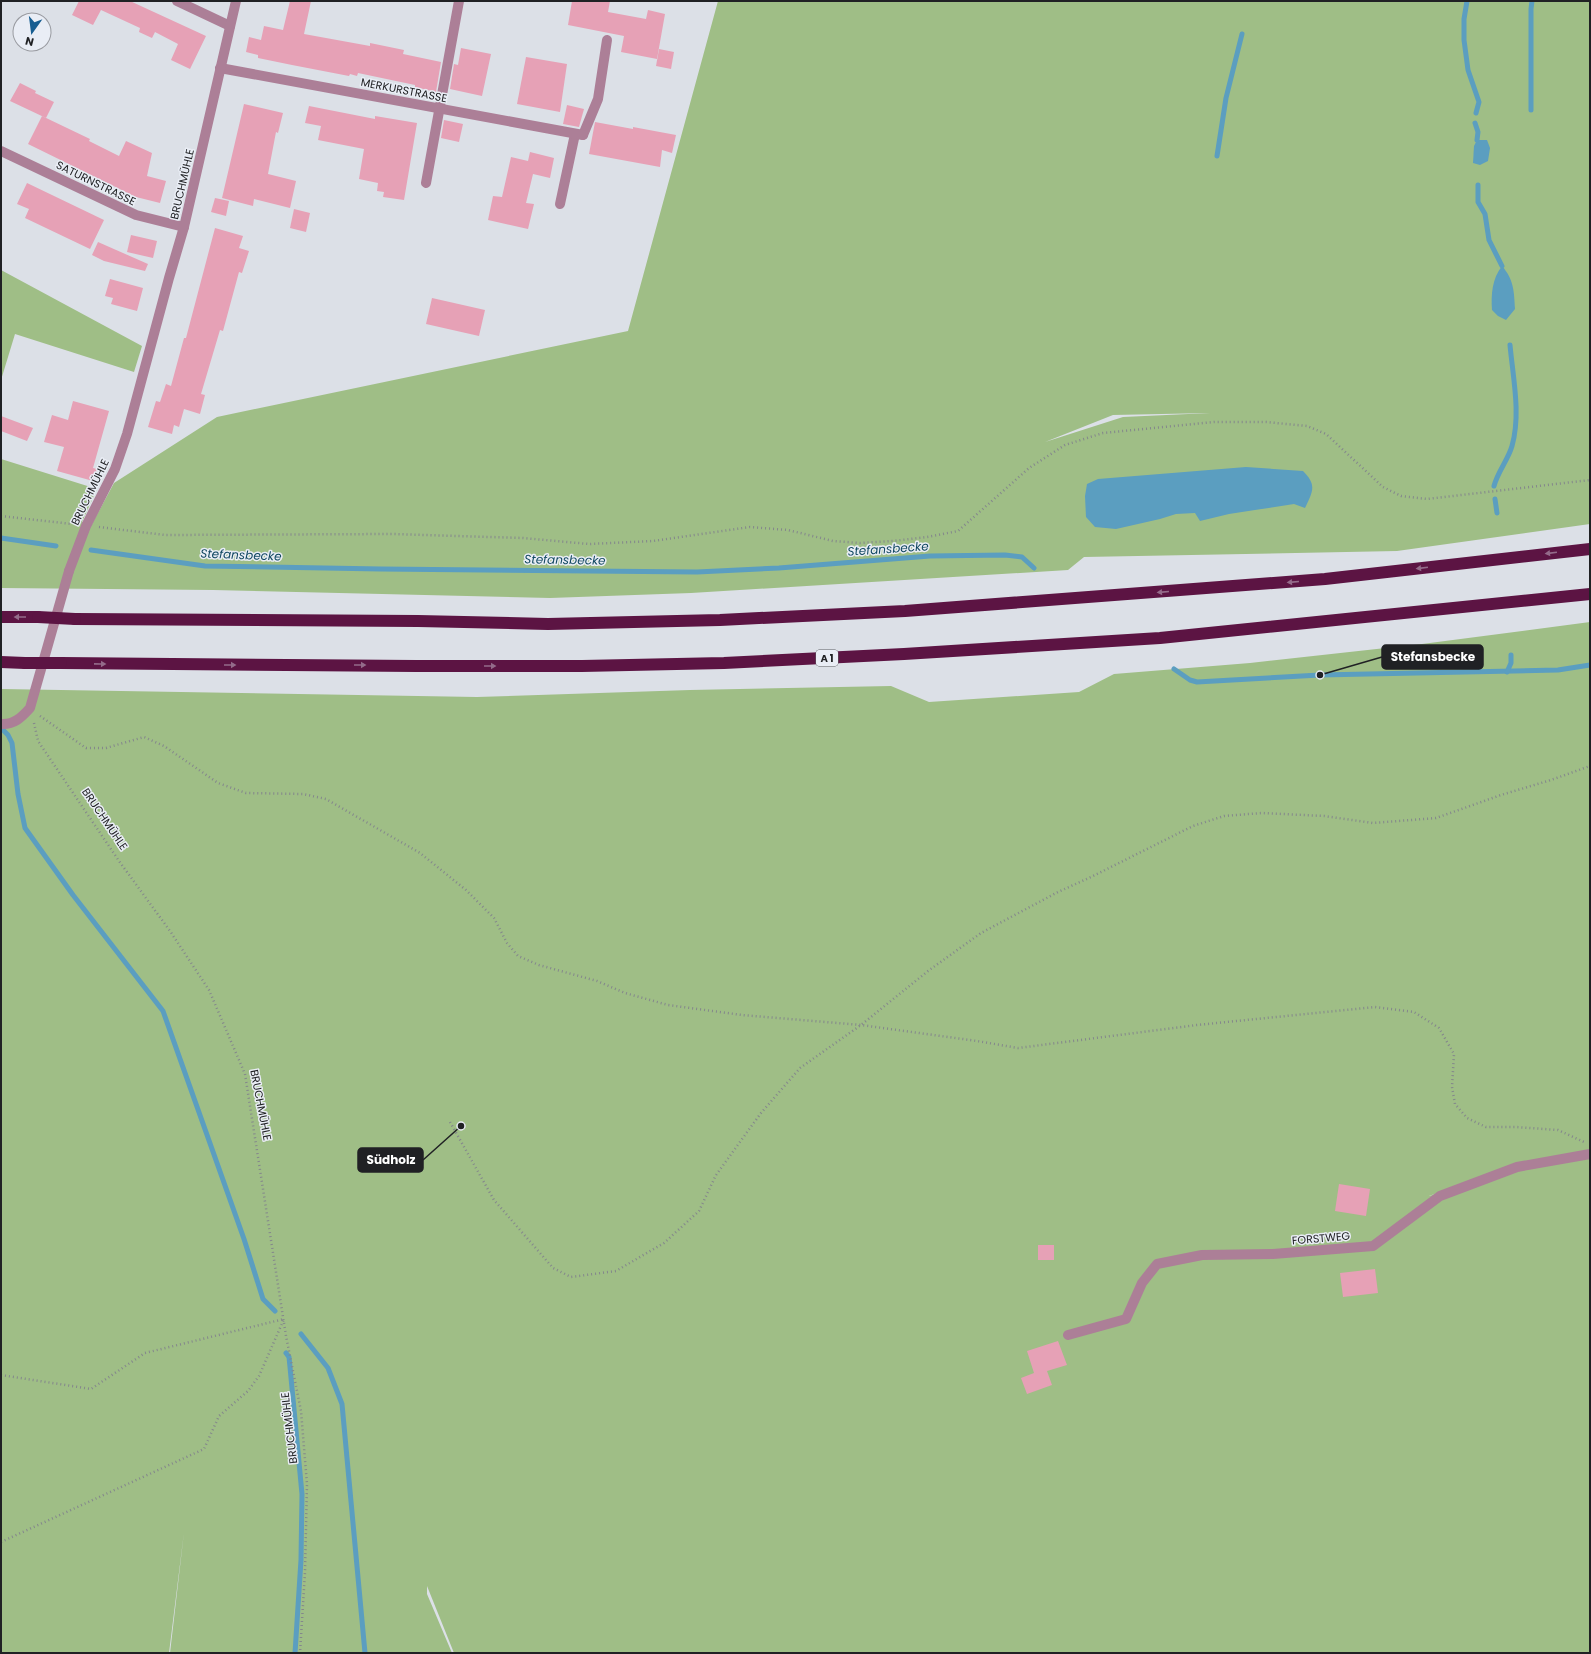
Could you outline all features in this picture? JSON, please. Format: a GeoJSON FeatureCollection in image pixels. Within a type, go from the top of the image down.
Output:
{"type":"FeatureCollection","features":[{"type":"Feature","properties":{"kind":"highway"},"geometry":{"type":"LineString","coordinates":[[1,617],[75,619],[418,621],[548,624],[720,620],[905,611],[1325,579],[1590,549]]}},
{"type":"Feature","properties":{"kind":"highway","name":"A 1"},"geometry":{"type":"LineString","coordinates":[[1,662],[455,666],[582,666],[731,663],[1160,638],[1590,594]]}},
{"type":"Feature","properties":{"kind":"street"},"geometry":{"type":"LineString","coordinates":[[176,1],[230,26]]}},
{"type":"Feature","properties":{"kind":"street","name":"BRUCHMÜHLE"},"geometry":{"type":"LineString","coordinates":[[30,708],[69,571],[86,526],[115,469],[127,434],[184,227],[236,1]]}},
{"type":"Feature","properties":{"kind":"street"},"geometry":{"type":"LineString","coordinates":[[426,183],[459,1]]}},
{"type":"Feature","properties":{"kind":"street"},"geometry":{"type":"LineString","coordinates":[[560,204],[579,135],[598,99],[607,40]]}},
{"type":"Feature","properties":{"kind":"street","name":"MERKURSTRASSE"},"geometry":{"type":"LineString","coordinates":[[220,68],[579,135]]}},
{"type":"Feature","properties":{"kind":"street","name":"SATURNSTRASSE"},"geometry":{"type":"LineString","coordinates":[[1,151],[136,215],[184,227]]}},
{"type":"Feature","properties":{"kind":"street"},"geometry":{"type":"LineString","coordinates":[[1,724],[7,725],[20,720],[30,708]]}},
{"type":"Feature","properties":{"kind":"street","name":"FORSTWEG"},"geometry":{"type":"LineString","coordinates":[[1068,1335],[1126,1319],[1142,1283],[1157,1264],[1202,1255],[1273,1254],[1373,1246],[1440,1196],[1517,1167],[1589,1150]]}},
{"type":"Feature","properties":{"kind":"path"},"geometry":{"type":"LineString","coordinates":[[1,516],[165,535],[393,534],[523,538],[589,544],[653,541],[750,527],[788,530],[833,541],[860,544],[927,537],[958,531],[1029,468],[1065,445],[1102,433],[1214,422],[1266,422],[1307,426],[1326,434],[1382,487],[1402,496],[1427,499],[1590,480]]}},
{"type":"Feature","properties":{"kind":"path"},"geometry":{"type":"LineString","coordinates":[[30,708],[86,748],[106,748],[144,737],[164,746],[218,783],[246,793],[303,794],[326,799],[420,853],[466,890],[494,918],[507,943],[518,956],[539,965],[597,981],[625,993],[668,1005],[742,1015],[861,1025],[969,1039],[1018,1048],[1197,1024],[1375,1007],[1414,1012],[1440,1028],[1454,1054],[1452,1087],[1455,1104],[1467,1118],[1486,1127],[1516,1127],[1558,1130],[1583,1141],[1589,1150]]}},
{"type":"Feature","properties":{"kind":"path","name":"BRUCHMÜHLE"},"geometry":{"type":"LineString","coordinates":[[30,708],[38,741],[119,861],[170,931],[205,983],[245,1074],[286,1336],[301,1411],[307,1484],[305,1572],[300,1653]]}},
{"type":"Feature","properties":{"kind":"path"},"geometry":{"type":"LineString","coordinates":[[450,1122],[494,1200],[553,1268],[571,1277],[616,1272],[664,1243],[699,1211],[716,1175],[761,1113],[800,1068],[861,1025],[928,971],[981,933],[1058,892],[1194,826],[1224,816],[1262,813],[1324,816],[1373,823],[1436,818],[1590,766]]}},
{"type":"Feature","properties":{"kind":"path"},"geometry":{"type":"LineString","coordinates":[[1,1375],[91,1389],[145,1353],[284,1319]]}},
{"type":"Feature","properties":{"kind":"path"},"geometry":{"type":"LineString","coordinates":[[1,1542],[204,1449],[219,1416],[248,1392],[259,1376],[284,1319]]}},
{"type":"Feature","properties":{"kind":"green space"},"geometry":{"type":"Polygon","coordinates":[[[718,1],[1590,1],[1590,524],[1397,551],[1084,557],[1068,570],[691,593],[550,598],[213,590],[1,588],[1,459],[97,489],[82,522],[92,524],[114,483],[217,417],[628,331],[718,1]],[[1210,413],[1113,415],[1045,442],[1123,417],[1210,413]]]}},
{"type":"Feature","properties":{"kind":"green space"},"geometry":{"type":"Polygon","coordinates":[[[1,270],[142,346],[134,372],[15,334],[1,380],[1,270]]]}},
{"type":"Feature","properties":{"kind":"green space"},"geometry":{"type":"Polygon","coordinates":[[[1590,622],[1590,1150],[1522,1163],[1429,1196],[1518,1170],[1590,1158],[1590,1653],[454,1653],[427,1586],[427,1594],[452,1653],[170,1653],[184,1532],[169,1653],[1,1653],[1,689],[477,697],[690,690],[891,686],[929,702],[1079,692],[1114,674],[1250,663],[1422,644],[1590,622]]]}},
{"type":"Feature","properties":{"kind":"water"},"geometry":{"type":"Polygon","coordinates":[[[1477,140],[1487,140],[1490,148],[1488,161],[1480,165],[1473,163],[1474,146],[1477,140]]]}},
{"type":"Feature","properties":{"kind":"water"},"geometry":{"type":"Polygon","coordinates":[[[1502,266],[1509,276],[1513,286],[1515,309],[1506,320],[1498,316],[1492,310],[1494,281],[1502,266]]]}},
{"type":"Feature","properties":{"kind":"water"},"geometry":{"type":"Polygon","coordinates":[[[1246,467],[1303,471],[1312,484],[1312,493],[1305,508],[1294,504],[1229,514],[1200,521],[1195,513],[1176,514],[1116,529],[1095,527],[1086,517],[1085,496],[1087,484],[1098,479],[1246,467]]]}},
{"type":"Feature","properties":{"kind":"building"},"geometry":{"type":"Polygon","coordinates":[[[79,1],[130,1],[206,36],[190,69],[171,60],[178,44],[155,32],[152,38],[139,32],[140,28],[101,10],[93,25],[72,15],[79,1]]]}},
{"type":"Feature","properties":{"kind":"building"},"geometry":{"type":"Polygon","coordinates":[[[290,1],[311,1],[304,34],[370,46],[370,43],[404,50],[403,54],[441,62],[436,92],[415,87],[415,85],[358,73],[357,76],[350,74],[349,76],[258,58],[258,55],[246,52],[249,37],[261,40],[264,26],[283,30],[290,1]]]}},
{"type":"Feature","properties":{"kind":"building"},"geometry":{"type":"Polygon","coordinates":[[[572,1],[610,1],[608,12],[646,19],[648,10],[665,14],[657,59],[621,52],[624,36],[568,25],[572,1]]]}},
{"type":"Feature","properties":{"kind":"building"},"geometry":{"type":"Polygon","coordinates":[[[461,48],[491,54],[482,96],[450,89],[454,64],[458,65],[461,48]]]}},
{"type":"Feature","properties":{"kind":"building"},"geometry":{"type":"Polygon","coordinates":[[[659,49],[674,52],[671,69],[656,66],[659,49]]]}},
{"type":"Feature","properties":{"kind":"building"},"geometry":{"type":"Polygon","coordinates":[[[526,57],[567,64],[560,112],[517,104],[526,57]]]}},
{"type":"Feature","properties":{"kind":"building"},"geometry":{"type":"Polygon","coordinates":[[[20,83],[36,91],[35,93],[54,102],[46,118],[10,101],[20,83]]]}},
{"type":"Feature","properties":{"kind":"building"},"geometry":{"type":"Polygon","coordinates":[[[244,104],[283,113],[278,133],[276,132],[268,174],[296,181],[290,208],[254,199],[253,206],[222,198],[244,104]]]}},
{"type":"Feature","properties":{"kind":"building"},"geometry":{"type":"Polygon","coordinates":[[[567,105],[584,109],[579,127],[563,124],[567,105]]]}},
{"type":"Feature","properties":{"kind":"building"},"geometry":{"type":"Polygon","coordinates":[[[309,106],[375,119],[375,116],[417,123],[404,200],[383,197],[384,192],[377,191],[378,183],[359,179],[364,149],[318,140],[321,126],[305,123],[309,106]]]}},
{"type":"Feature","properties":{"kind":"building"},"geometry":{"type":"Polygon","coordinates":[[[42,116],[90,139],[89,141],[119,156],[126,141],[152,153],[147,176],[166,181],[160,203],[136,197],[28,144],[42,116]]]}},
{"type":"Feature","properties":{"kind":"building"},"geometry":{"type":"Polygon","coordinates":[[[444,120],[463,124],[459,142],[441,138],[444,120]]]}},
{"type":"Feature","properties":{"kind":"building"},"geometry":{"type":"Polygon","coordinates":[[[595,122],[676,135],[672,153],[662,150],[660,167],[589,154],[595,122]]]}},
{"type":"Feature","properties":{"kind":"building"},"geometry":{"type":"Polygon","coordinates":[[[530,152],[554,158],[550,178],[533,174],[526,203],[534,204],[528,229],[488,220],[493,196],[502,197],[511,157],[528,161],[530,152]]]}},
{"type":"Feature","properties":{"kind":"building"},"geometry":{"type":"Polygon","coordinates":[[[27,183],[104,220],[90,249],[25,218],[29,209],[17,204],[27,183]]]}},
{"type":"Feature","properties":{"kind":"building"},"geometry":{"type":"Polygon","coordinates":[[[215,198],[229,201],[226,216],[211,212],[215,198]]]}},
{"type":"Feature","properties":{"kind":"building"},"geometry":{"type":"Polygon","coordinates":[[[294,209],[310,213],[306,232],[290,228],[294,209]]]}},
{"type":"Feature","properties":{"kind":"building"},"geometry":{"type":"Polygon","coordinates":[[[215,228],[243,236],[239,248],[249,251],[242,273],[239,272],[223,331],[220,330],[201,394],[205,395],[200,414],[184,409],[179,427],[174,425],[172,434],[148,427],[156,401],[160,402],[166,384],[171,386],[184,338],[186,338],[215,228]]]}},
{"type":"Feature","properties":{"kind":"building"},"geometry":{"type":"Polygon","coordinates":[[[131,235],[157,241],[153,258],[127,252],[131,235]]]}},
{"type":"Feature","properties":{"kind":"building"},"geometry":{"type":"Polygon","coordinates":[[[98,242],[148,264],[145,271],[104,261],[92,255],[98,242]]]}},
{"type":"Feature","properties":{"kind":"building"},"geometry":{"type":"Polygon","coordinates":[[[110,279],[143,288],[137,311],[111,304],[113,298],[105,296],[110,279]]]}},
{"type":"Feature","properties":{"kind":"building"},"geometry":{"type":"Polygon","coordinates":[[[432,298],[485,310],[479,336],[426,324],[432,298]]]}},
{"type":"Feature","properties":{"kind":"building"},"geometry":{"type":"Polygon","coordinates":[[[73,401],[109,411],[93,468],[97,469],[93,481],[57,471],[64,447],[44,442],[52,415],[68,420],[73,401]]]}},
{"type":"Feature","properties":{"kind":"building"},"geometry":{"type":"Polygon","coordinates":[[[1,416],[33,428],[27,441],[1,431],[1,416]]]}},
{"type":"Feature","properties":{"kind":"building"},"geometry":{"type":"Polygon","coordinates":[[[1339,1184],[1370,1189],[1366,1216],[1335,1211],[1339,1184]]]}},
{"type":"Feature","properties":{"kind":"building"},"geometry":{"type":"Polygon","coordinates":[[[1038,1245],[1054,1245],[1054,1260],[1038,1260],[1038,1245]]]}},
{"type":"Feature","properties":{"kind":"building"},"geometry":{"type":"Polygon","coordinates":[[[1375,1269],[1378,1293],[1343,1297],[1340,1273],[1375,1269]]]}},
{"type":"Feature","properties":{"kind":"building"},"geometry":{"type":"Polygon","coordinates":[[[1058,1341],[1067,1365],[1047,1371],[1052,1385],[1027,1394],[1021,1378],[1034,1373],[1027,1351],[1058,1341]]]}},
{"type":"Feature","properties":{"kind":"waterway"},"geometry":{"type":"LineString","coordinates":[[1467,1],[1464,19],[1464,40],[1468,70],[1479,102],[1476,113]]}},
{"type":"Feature","properties":{"kind":"waterway"},"geometry":{"type":"LineString","coordinates":[[1531,110],[1532,1]]}},
{"type":"Feature","properties":{"kind":"waterway"},"geometry":{"type":"LineString","coordinates":[[1217,156],[1226,98],[1242,34]]}},
{"type":"Feature","properties":{"kind":"waterway"},"geometry":{"type":"LineString","coordinates":[[1475,123],[1478,132],[1477,140]]}},
{"type":"Feature","properties":{"kind":"waterway"},"geometry":{"type":"LineString","coordinates":[[1478,185],[1478,202],[1485,214],[1489,240],[1502,266]]}},
{"type":"Feature","properties":{"kind":"waterway"},"geometry":{"type":"LineString","coordinates":[[1494,486],[1510,451],[1515,434],[1516,396],[1510,345]]}},
{"type":"Feature","properties":{"kind":"waterway"},"geometry":{"type":"LineString","coordinates":[[1495,499],[1497,513]]}},
{"type":"Feature","properties":{"kind":"waterway","name":"Stefansbecke"},"geometry":{"type":"LineString","coordinates":[[1,538],[56,546]]}},
{"type":"Feature","properties":{"kind":"waterway","name":"Stefansbecke"},"geometry":{"type":"LineString","coordinates":[[91,550],[205,566],[697,572],[779,568],[930,556],[1005,555],[1022,557],[1034,568]]}},
{"type":"Feature","properties":{"kind":"waterway"},"geometry":{"type":"LineString","coordinates":[[1507,672],[1511,663],[1511,655]]}},
{"type":"Feature","properties":{"kind":"waterway","name":"Stefansbecke"},"geometry":{"type":"LineString","coordinates":[[1174,669],[1190,680],[1197,682],[1320,675],[1558,670],[1590,665]]}},
{"type":"Feature","properties":{"kind":"waterway"},"geometry":{"type":"LineString","coordinates":[[1,728],[8,735],[12,743],[18,794],[25,828],[73,895],[163,1011],[244,1239],[263,1299],[275,1311]]}},
{"type":"Feature","properties":{"kind":"waterway"},"geometry":{"type":"LineString","coordinates":[[301,1334],[328,1368],[342,1404],[365,1653]]}},
{"type":"Feature","properties":{"kind":"waterway"},"geometry":{"type":"LineString","coordinates":[[286,1353],[289,1357],[302,1494],[301,1560],[295,1653]]}},
{"type":"Feature","properties":{"kind":"place","name":"Stefansbecke"},"geometry":{"type":"Point","coordinates":[1320,675]}},
{"type":"Feature","properties":{"kind":"place","name":"Südholz"},"geometry":{"type":"Point","coordinates":[461,1126]}}]}
